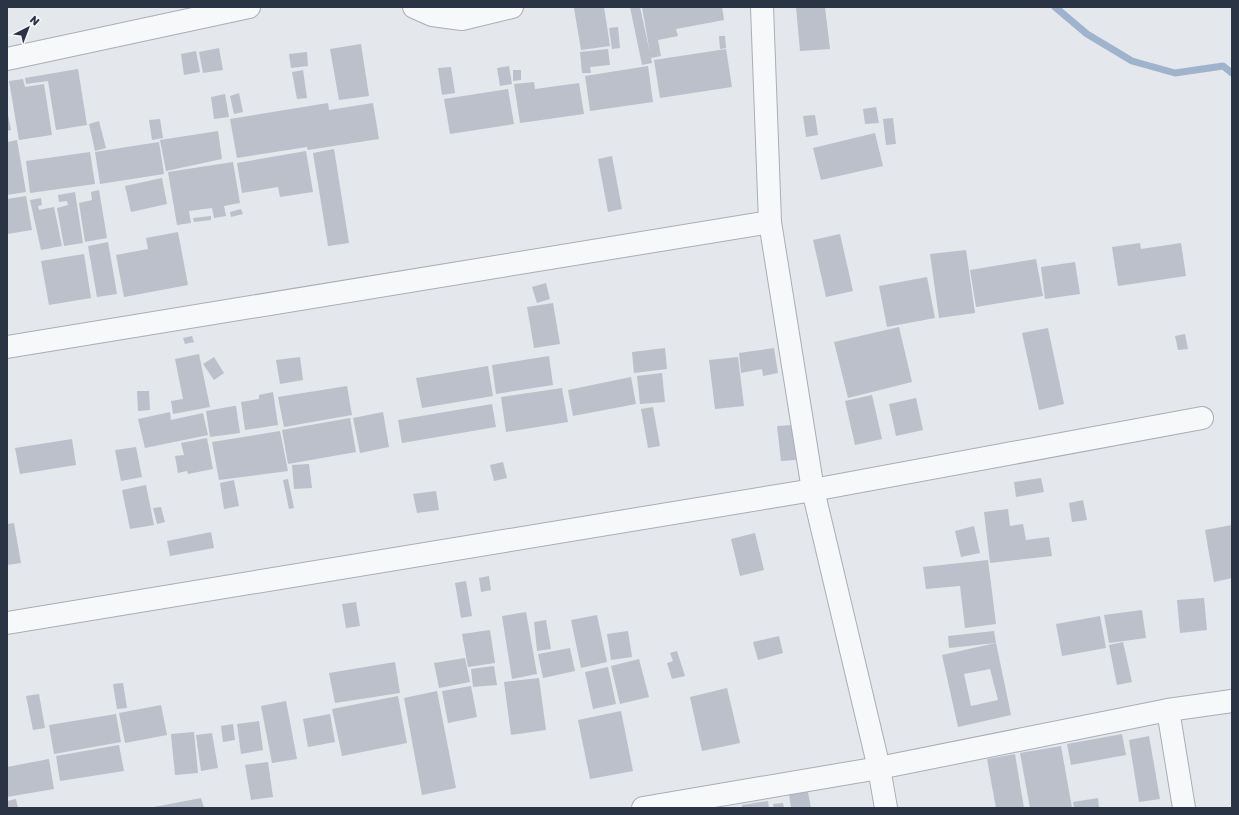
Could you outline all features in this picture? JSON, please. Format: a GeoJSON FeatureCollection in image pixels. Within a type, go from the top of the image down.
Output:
{"type":"FeatureCollection","features":[{"type":"Feature","properties":{"kind":"street"},"geometry":{"type":"LineString","coordinates":[[7,59],[249,7]]}},
{"type":"Feature","properties":{"kind":"street"},"geometry":{"type":"LineString","coordinates":[[414,7],[432,15],[462,19],[512,7]]}},
{"type":"Feature","properties":{"kind":"street"},"geometry":{"type":"LineString","coordinates":[[762,7],[770,222],[813,490],[879,768],[886,808]]}},
{"type":"Feature","properties":{"kind":"street"},"geometry":{"type":"LineString","coordinates":[[7,347],[770,222]]}},
{"type":"Feature","properties":{"kind":"street"},"geometry":{"type":"LineString","coordinates":[[7,623],[813,490],[1202,418]]}},
{"type":"Feature","properties":{"kind":"street"},"geometry":{"type":"LineString","coordinates":[[643,808],[879,768],[1168,710],[1232,701]]}},
{"type":"Feature","properties":{"kind":"street"},"geometry":{"type":"LineString","coordinates":[[1168,710],[1184,808]]}},
{"type":"Feature","properties":{"kind":"building"},"geometry":{"type":"Polygon","coordinates":[[[604,7],[610,46],[581,50],[574,8],[604,7]]]}},
{"type":"Feature","properties":{"kind":"building"},"geometry":{"type":"Polygon","coordinates":[[[630,7],[640,7],[650,53],[642,7],[722,7],[724,20],[676,29],[678,36],[658,40],[661,56],[651,58],[652,63],[642,65],[630,7]]]}},
{"type":"Feature","properties":{"kind":"building"},"geometry":{"type":"Polygon","coordinates":[[[796,7],[825,7],[830,49],[800,51],[796,7]]]}},
{"type":"Feature","properties":{"kind":"building"},"geometry":{"type":"Polygon","coordinates":[[[618,27],[620,48],[612,49],[609,28],[618,27]]]}},
{"type":"Feature","properties":{"kind":"building"},"geometry":{"type":"Polygon","coordinates":[[[719,36],[725,36],[726,48],[720,49],[719,36]]]}},
{"type":"Feature","properties":{"kind":"building"},"geometry":{"type":"Polygon","coordinates":[[[361,44],[369,96],[339,100],[330,49],[361,44]]]}},
{"type":"Feature","properties":{"kind":"building"},"geometry":{"type":"Polygon","coordinates":[[[219,48],[223,70],[203,73],[199,52],[219,48]]]}},
{"type":"Feature","properties":{"kind":"building"},"geometry":{"type":"Polygon","coordinates":[[[608,49],[610,65],[590,67],[591,73],[582,73],[580,52],[608,49]]]}},
{"type":"Feature","properties":{"kind":"building"},"geometry":{"type":"Polygon","coordinates":[[[726,49],[732,87],[660,98],[654,60],[726,49]]]}},
{"type":"Feature","properties":{"kind":"building"},"geometry":{"type":"Polygon","coordinates":[[[196,51],[200,72],[184,75],[181,54],[196,51]]]}},
{"type":"Feature","properties":{"kind":"building"},"geometry":{"type":"Polygon","coordinates":[[[307,52],[308,66],[291,68],[289,54],[307,52]]]}},
{"type":"Feature","properties":{"kind":"building"},"geometry":{"type":"Polygon","coordinates":[[[509,66],[512,84],[500,86],[497,68],[509,66]]]}},
{"type":"Feature","properties":{"kind":"building"},"geometry":{"type":"Polygon","coordinates":[[[648,66],[653,102],[590,111],[585,76],[648,66]]]}},
{"type":"Feature","properties":{"kind":"building"},"geometry":{"type":"Polygon","coordinates":[[[451,67],[455,93],[442,95],[438,68],[451,67]]]}},
{"type":"Feature","properties":{"kind":"building"},"geometry":{"type":"Polygon","coordinates":[[[78,69],[87,125],[56,130],[48,81],[26,84],[25,78],[78,69]]]}},
{"type":"Feature","properties":{"kind":"building"},"geometry":{"type":"Polygon","coordinates":[[[303,70],[307,98],[297,99],[292,72],[303,70]]]}},
{"type":"Feature","properties":{"kind":"building"},"geometry":{"type":"Polygon","coordinates":[[[513,70],[521,70],[521,80],[513,81],[513,70]]]}},
{"type":"Feature","properties":{"kind":"building"},"geometry":{"type":"Polygon","coordinates":[[[23,79],[25,87],[44,84],[52,135],[19,140],[9,81],[23,79]]]}},
{"type":"Feature","properties":{"kind":"building"},"geometry":{"type":"Polygon","coordinates":[[[534,82],[535,89],[579,83],[584,114],[520,123],[514,84],[534,82]]]}},
{"type":"Feature","properties":{"kind":"building"},"geometry":{"type":"Polygon","coordinates":[[[508,89],[514,124],[450,134],[444,99],[508,89]]]}},
{"type":"Feature","properties":{"kind":"building"},"geometry":{"type":"Polygon","coordinates":[[[239,93],[243,112],[234,114],[230,96],[239,93]]]}},
{"type":"Feature","properties":{"kind":"building"},"geometry":{"type":"Polygon","coordinates":[[[225,94],[229,117],[214,119],[211,97],[225,94]]]}},
{"type":"Feature","properties":{"kind":"building"},"geometry":{"type":"Polygon","coordinates":[[[328,103],[329,110],[373,103],[379,139],[308,150],[307,147],[237,158],[230,119],[328,103]]]}},
{"type":"Feature","properties":{"kind":"building"},"geometry":{"type":"Polygon","coordinates":[[[876,107],[879,123],[865,124],[863,109],[876,107]]]}},
{"type":"Feature","properties":{"kind":"building"},"geometry":{"type":"Polygon","coordinates":[[[7,110],[11,130],[7,131],[7,110]]]}},
{"type":"Feature","properties":{"kind":"building"},"geometry":{"type":"Polygon","coordinates":[[[815,115],[818,135],[806,137],[803,116],[815,115]]]}},
{"type":"Feature","properties":{"kind":"building"},"geometry":{"type":"Polygon","coordinates":[[[893,118],[896,144],[886,145],[883,119],[893,118]]]}},
{"type":"Feature","properties":{"kind":"building"},"geometry":{"type":"Polygon","coordinates":[[[160,119],[163,138],[152,140],[149,120],[160,119]]]}},
{"type":"Feature","properties":{"kind":"building"},"geometry":{"type":"Polygon","coordinates":[[[99,121],[106,148],[95,151],[89,124],[99,121]]]}},
{"type":"Feature","properties":{"kind":"building"},"geometry":{"type":"Polygon","coordinates":[[[218,131],[222,159],[166,171],[160,140],[218,131]]]}},
{"type":"Feature","properties":{"kind":"building"},"geometry":{"type":"Polygon","coordinates":[[[875,133],[883,166],[821,180],[813,148],[875,133]]]}},
{"type":"Feature","properties":{"kind":"building"},"geometry":{"type":"Polygon","coordinates":[[[17,140],[26,192],[7,195],[7,142],[17,140]]]}},
{"type":"Feature","properties":{"kind":"building"},"geometry":{"type":"Polygon","coordinates":[[[159,142],[164,174],[100,184],[95,152],[159,142]]]}},
{"type":"Feature","properties":{"kind":"building"},"geometry":{"type":"Polygon","coordinates":[[[334,149],[349,243],[328,246],[313,153],[334,149]]]}},
{"type":"Feature","properties":{"kind":"building"},"geometry":{"type":"Polygon","coordinates":[[[306,151],[313,192],[280,197],[278,187],[242,193],[237,163],[306,151]]]}},
{"type":"Feature","properties":{"kind":"building"},"geometry":{"type":"Polygon","coordinates":[[[90,152],[95,184],[30,193],[26,161],[90,152]]]}},
{"type":"Feature","properties":{"kind":"building"},"geometry":{"type":"Polygon","coordinates":[[[612,156],[622,209],[608,212],[598,159],[612,156]]]}},
{"type":"Feature","properties":{"kind":"building"},"geometry":{"type":"Polygon","coordinates":[[[233,162],[240,203],[224,206],[226,216],[214,218],[212,208],[189,211],[191,223],[177,225],[168,172],[233,162]]]}},
{"type":"Feature","properties":{"kind":"building"},"geometry":{"type":"Polygon","coordinates":[[[162,178],[167,204],[131,212],[125,186],[162,178]]]}},
{"type":"Feature","properties":{"kind":"building"},"geometry":{"type":"Polygon","coordinates":[[[99,190],[107,238],[85,242],[79,203],[92,200],[91,192],[99,190]]]}},
{"type":"Feature","properties":{"kind":"building"},"geometry":{"type":"Polygon","coordinates":[[[75,192],[83,243],[64,246],[57,208],[68,205],[67,201],[59,202],[58,195],[75,192]]]}},
{"type":"Feature","properties":{"kind":"building"},"geometry":{"type":"Polygon","coordinates":[[[26,196],[32,230],[7,234],[7,199],[26,196]]]}},
{"type":"Feature","properties":{"kind":"building"},"geometry":{"type":"Polygon","coordinates":[[[41,198],[42,205],[38,206],[39,210],[54,207],[62,246],[41,250],[30,200],[41,198]]]}},
{"type":"Feature","properties":{"kind":"building"},"geometry":{"type":"Polygon","coordinates":[[[241,209],[243,214],[231,217],[230,212],[241,209]]]}},
{"type":"Feature","properties":{"kind":"building"},"geometry":{"type":"Polygon","coordinates":[[[211,216],[211,220],[194,222],[193,218],[211,216]]]}},
{"type":"Feature","properties":{"kind":"building"},"geometry":{"type":"Polygon","coordinates":[[[178,232],[188,285],[124,297],[116,255],[148,249],[146,238],[178,232]]]}},
{"type":"Feature","properties":{"kind":"building"},"geometry":{"type":"Polygon","coordinates":[[[840,234],[853,291],[826,297],[813,240],[840,234]]]}},
{"type":"Feature","properties":{"kind":"building"},"geometry":{"type":"Polygon","coordinates":[[[108,242],[117,294],[97,297],[88,246],[108,242]]]}},
{"type":"Feature","properties":{"kind":"building"},"geometry":{"type":"Polygon","coordinates":[[[1140,243],[1141,249],[1181,243],[1186,276],[1118,286],[1112,247],[1140,243]]]}},
{"type":"Feature","properties":{"kind":"building"},"geometry":{"type":"Polygon","coordinates":[[[966,250],[975,313],[939,318],[930,254],[966,250]]]}},
{"type":"Feature","properties":{"kind":"building"},"geometry":{"type":"Polygon","coordinates":[[[84,254],[91,298],[49,305],[41,261],[84,254]]]}},
{"type":"Feature","properties":{"kind":"building"},"geometry":{"type":"Polygon","coordinates":[[[1036,259],[1043,296],[976,307],[970,270],[1036,259]]]}},
{"type":"Feature","properties":{"kind":"building"},"geometry":{"type":"Polygon","coordinates":[[[1075,262],[1080,294],[1045,299],[1041,267],[1075,262]]]}},
{"type":"Feature","properties":{"kind":"building"},"geometry":{"type":"Polygon","coordinates":[[[927,277],[935,318],[887,327],[879,286],[927,277]]]}},
{"type":"Feature","properties":{"kind":"building"},"geometry":{"type":"Polygon","coordinates":[[[546,283],[550,299],[537,303],[532,287],[546,283]]]}},
{"type":"Feature","properties":{"kind":"building"},"geometry":{"type":"Polygon","coordinates":[[[553,303],[560,344],[534,348],[527,307],[553,303]]]}},
{"type":"Feature","properties":{"kind":"building"},"geometry":{"type":"Polygon","coordinates":[[[899,327],[912,382],[848,398],[834,342],[899,327]]]}},
{"type":"Feature","properties":{"kind":"building"},"geometry":{"type":"Polygon","coordinates":[[[1048,328],[1064,404],[1039,410],[1022,333],[1048,328]]]}},
{"type":"Feature","properties":{"kind":"building"},"geometry":{"type":"Polygon","coordinates":[[[1185,334],[1188,349],[1178,350],[1175,336],[1185,334]]]}},
{"type":"Feature","properties":{"kind":"building"},"geometry":{"type":"Polygon","coordinates":[[[192,336],[194,342],[185,344],[183,338],[192,336]]]}},
{"type":"Feature","properties":{"kind":"building"},"geometry":{"type":"Polygon","coordinates":[[[665,348],[667,369],[634,373],[632,352],[665,348]]]}},
{"type":"Feature","properties":{"kind":"building"},"geometry":{"type":"Polygon","coordinates":[[[774,348],[778,373],[763,376],[762,369],[741,373],[739,353],[774,348]]]}},
{"type":"Feature","properties":{"kind":"building"},"geometry":{"type":"Polygon","coordinates":[[[199,354],[210,407],[173,414],[171,401],[183,399],[175,359],[199,354]]]}},
{"type":"Feature","properties":{"kind":"building"},"geometry":{"type":"Polygon","coordinates":[[[549,356],[553,385],[496,394],[492,365],[549,356]]]}},
{"type":"Feature","properties":{"kind":"building"},"geometry":{"type":"Polygon","coordinates":[[[214,357],[224,373],[214,380],[203,364],[214,357]]]}},
{"type":"Feature","properties":{"kind":"building"},"geometry":{"type":"Polygon","coordinates":[[[300,357],[303,380],[280,384],[276,360],[300,357]]]}},
{"type":"Feature","properties":{"kind":"building"},"geometry":{"type":"Polygon","coordinates":[[[738,357],[744,406],[715,409],[709,360],[738,357]]]}},
{"type":"Feature","properties":{"kind":"building"},"geometry":{"type":"Polygon","coordinates":[[[488,366],[493,396],[422,408],[416,378],[488,366]]]}},
{"type":"Feature","properties":{"kind":"building"},"geometry":{"type":"Polygon","coordinates":[[[662,373],[665,402],[640,404],[637,376],[662,373]]]}},
{"type":"Feature","properties":{"kind":"building"},"geometry":{"type":"Polygon","coordinates":[[[631,377],[636,404],[573,416],[568,390],[631,377]]]}},
{"type":"Feature","properties":{"kind":"building"},"geometry":{"type":"Polygon","coordinates":[[[347,386],[352,415],[284,427],[278,397],[347,386]]]}},
{"type":"Feature","properties":{"kind":"building"},"geometry":{"type":"Polygon","coordinates":[[[562,388],[568,422],[506,432],[501,397],[562,388]]]}},
{"type":"Feature","properties":{"kind":"building"},"geometry":{"type":"Polygon","coordinates":[[[137,391],[149,391],[150,410],[138,411],[137,391]]]}},
{"type":"Feature","properties":{"kind":"building"},"geometry":{"type":"Polygon","coordinates":[[[273,392],[278,425],[245,430],[241,402],[259,399],[259,395],[273,392]]]}},
{"type":"Feature","properties":{"kind":"building"},"geometry":{"type":"Polygon","coordinates":[[[872,395],[882,439],[855,445],[845,401],[872,395]]]}},
{"type":"Feature","properties":{"kind":"building"},"geometry":{"type":"Polygon","coordinates":[[[916,398],[923,430],[896,436],[889,404],[916,398]]]}},
{"type":"Feature","properties":{"kind":"building"},"geometry":{"type":"Polygon","coordinates":[[[492,404],[496,427],[402,443],[398,420],[492,404]]]}},
{"type":"Feature","properties":{"kind":"building"},"geometry":{"type":"Polygon","coordinates":[[[236,406],[240,433],[210,437],[206,411],[236,406]]]}},
{"type":"Feature","properties":{"kind":"building"},"geometry":{"type":"Polygon","coordinates":[[[653,407],[660,446],[648,448],[641,409],[653,407]]]}},
{"type":"Feature","properties":{"kind":"building"},"geometry":{"type":"Polygon","coordinates":[[[170,412],[171,420],[203,413],[208,435],[145,448],[138,419],[170,412]]]}},
{"type":"Feature","properties":{"kind":"building"},"geometry":{"type":"Polygon","coordinates":[[[383,412],[389,447],[360,453],[353,418],[383,412]]]}},
{"type":"Feature","properties":{"kind":"building"},"geometry":{"type":"Polygon","coordinates":[[[350,418],[356,452],[288,464],[282,430],[350,418]]]}},
{"type":"Feature","properties":{"kind":"building"},"geometry":{"type":"Polygon","coordinates":[[[792,425],[796,460],[781,461],[777,426],[792,425]]]}},
{"type":"Feature","properties":{"kind":"building"},"geometry":{"type":"Polygon","coordinates":[[[280,431],[288,471],[219,480],[212,442],[280,431]]]}},
{"type":"Feature","properties":{"kind":"building"},"geometry":{"type":"Polygon","coordinates":[[[207,438],[213,469],[188,474],[187,471],[178,473],[175,456],[184,455],[181,443],[207,438]]]}},
{"type":"Feature","properties":{"kind":"building"},"geometry":{"type":"Polygon","coordinates":[[[72,439],[76,465],[20,474],[15,448],[72,439]]]}},
{"type":"Feature","properties":{"kind":"building"},"geometry":{"type":"Polygon","coordinates":[[[136,447],[142,477],[121,481],[115,450],[136,447]]]}},
{"type":"Feature","properties":{"kind":"building"},"geometry":{"type":"Polygon","coordinates":[[[503,462],[507,478],[494,481],[490,465],[503,462]]]}},
{"type":"Feature","properties":{"kind":"building"},"geometry":{"type":"Polygon","coordinates":[[[309,464],[312,488],[294,489],[292,465],[309,464]]]}},
{"type":"Feature","properties":{"kind":"building"},"geometry":{"type":"Polygon","coordinates":[[[1041,478],[1044,492],[1016,497],[1014,482],[1041,478]]]}},
{"type":"Feature","properties":{"kind":"building"},"geometry":{"type":"Polygon","coordinates":[[[288,479],[294,508],[289,509],[283,480],[288,479]]]}},
{"type":"Feature","properties":{"kind":"building"},"geometry":{"type":"Polygon","coordinates":[[[234,480],[239,506],[224,509],[220,483],[234,480]]]}},
{"type":"Feature","properties":{"kind":"building"},"geometry":{"type":"Polygon","coordinates":[[[146,485],[154,525],[130,529],[122,490],[146,485]]]}},
{"type":"Feature","properties":{"kind":"building"},"geometry":{"type":"Polygon","coordinates":[[[436,491],[439,510],[417,513],[413,494],[436,491]]]}},
{"type":"Feature","properties":{"kind":"building"},"geometry":{"type":"Polygon","coordinates":[[[1083,500],[1087,520],[1072,522],[1069,503],[1083,500]]]}},
{"type":"Feature","properties":{"kind":"building"},"geometry":{"type":"Polygon","coordinates":[[[161,507],[165,522],[157,524],[153,508],[161,507]]]}},
{"type":"Feature","properties":{"kind":"building"},"geometry":{"type":"Polygon","coordinates":[[[1008,509],[1010,526],[1023,524],[1026,540],[1049,537],[1052,556],[990,563],[984,512],[1008,509]]]}},
{"type":"Feature","properties":{"kind":"building"},"geometry":{"type":"Polygon","coordinates":[[[14,523],[21,563],[7,565],[7,524],[14,523]]]}},
{"type":"Feature","properties":{"kind":"building"},"geometry":{"type":"Polygon","coordinates":[[[1232,525],[1232,578],[1214,582],[1205,530],[1232,525]]]}},
{"type":"Feature","properties":{"kind":"building"},"geometry":{"type":"Polygon","coordinates":[[[974,526],[980,553],[961,557],[955,531],[974,526]]]}},
{"type":"Feature","properties":{"kind":"building"},"geometry":{"type":"Polygon","coordinates":[[[211,532],[214,548],[170,556],[167,541],[211,532]]]}},
{"type":"Feature","properties":{"kind":"building"},"geometry":{"type":"Polygon","coordinates":[[[755,533],[764,570],[740,576],[731,539],[755,533]]]}},
{"type":"Feature","properties":{"kind":"building"},"geometry":{"type":"Polygon","coordinates":[[[988,560],[996,624],[965,628],[960,586],[926,589],[923,567],[988,560]]]}},
{"type":"Feature","properties":{"kind":"building"},"geometry":{"type":"Polygon","coordinates":[[[489,576],[491,590],[481,592],[479,578],[489,576]]]}},
{"type":"Feature","properties":{"kind":"building"},"geometry":{"type":"Polygon","coordinates":[[[466,581],[472,616],[461,618],[455,583],[466,581]]]}},
{"type":"Feature","properties":{"kind":"building"},"geometry":{"type":"Polygon","coordinates":[[[1204,598],[1207,630],[1180,633],[1177,600],[1204,598]]]}},
{"type":"Feature","properties":{"kind":"building"},"geometry":{"type":"Polygon","coordinates":[[[356,602],[360,626],[346,628],[342,604],[356,602]]]}},
{"type":"Feature","properties":{"kind":"building"},"geometry":{"type":"Polygon","coordinates":[[[1142,610],[1146,638],[1109,643],[1104,615],[1142,610]]]}},
{"type":"Feature","properties":{"kind":"building"},"geometry":{"type":"Polygon","coordinates":[[[526,612],[537,674],[512,679],[502,616],[526,612]]]}},
{"type":"Feature","properties":{"kind":"building"},"geometry":{"type":"Polygon","coordinates":[[[597,615],[607,662],[581,668],[571,620],[597,615]]]}},
{"type":"Feature","properties":{"kind":"building"},"geometry":{"type":"Polygon","coordinates":[[[1100,616],[1106,648],[1062,656],[1056,624],[1100,616]]]}},
{"type":"Feature","properties":{"kind":"building"},"geometry":{"type":"Polygon","coordinates":[[[546,620],[551,649],[537,651],[534,622],[546,620]]]}},
{"type":"Feature","properties":{"kind":"building"},"geometry":{"type":"Polygon","coordinates":[[[490,630],[495,663],[468,667],[462,634],[490,630]]]}},
{"type":"Feature","properties":{"kind":"building"},"geometry":{"type":"Polygon","coordinates":[[[628,631],[632,657],[611,660],[607,634],[628,631]]]}},
{"type":"Feature","properties":{"kind":"building"},"geometry":{"type":"Polygon","coordinates":[[[994,631],[996,643],[949,648],[948,636],[994,631]]]}},
{"type":"Feature","properties":{"kind":"building"},"geometry":{"type":"Polygon","coordinates":[[[779,636],[783,653],[758,660],[753,642],[779,636]]]}},
{"type":"Feature","properties":{"kind":"building"},"geometry":{"type":"Polygon","coordinates":[[[1123,642],[1132,682],[1117,685],[1109,645],[1123,642]]]}},
{"type":"Feature","properties":{"kind":"building"},"geometry":{"type":"Polygon","coordinates":[[[996,643],[1011,715],[958,727],[942,655],[996,643]],[[990,669],[964,674],[971,706],[998,700],[990,669]]]}},
{"type":"Feature","properties":{"kind":"building"},"geometry":{"type":"Polygon","coordinates":[[[570,648],[575,671],[543,678],[538,654],[570,648]]]}},
{"type":"Feature","properties":{"kind":"building"},"geometry":{"type":"Polygon","coordinates":[[[677,651],[685,676],[672,679],[667,663],[673,661],[670,653],[677,651]]]}},
{"type":"Feature","properties":{"kind":"building"},"geometry":{"type":"Polygon","coordinates":[[[465,658],[470,682],[439,688],[434,663],[465,658]]]}},
{"type":"Feature","properties":{"kind":"building"},"geometry":{"type":"Polygon","coordinates":[[[639,659],[649,697],[620,704],[611,666],[639,659]]]}},
{"type":"Feature","properties":{"kind":"building"},"geometry":{"type":"Polygon","coordinates":[[[395,662],[400,693],[335,703],[329,673],[395,662]]]}},
{"type":"Feature","properties":{"kind":"building"},"geometry":{"type":"Polygon","coordinates":[[[494,666],[497,685],[473,687],[471,669],[494,666]]]}},
{"type":"Feature","properties":{"kind":"building"},"geometry":{"type":"Polygon","coordinates":[[[608,667],[616,704],[593,709],[585,672],[608,667]]]}},
{"type":"Feature","properties":{"kind":"building"},"geometry":{"type":"Polygon","coordinates":[[[539,678],[546,730],[511,735],[504,682],[539,678]]]}},
{"type":"Feature","properties":{"kind":"building"},"geometry":{"type":"Polygon","coordinates":[[[123,683],[127,708],[117,709],[113,684],[123,683]]]}},
{"type":"Feature","properties":{"kind":"building"},"geometry":{"type":"Polygon","coordinates":[[[471,686],[477,717],[448,723],[442,691],[471,686]]]}},
{"type":"Feature","properties":{"kind":"building"},"geometry":{"type":"Polygon","coordinates":[[[727,688],[740,743],[702,751],[690,697],[727,688]]]}},
{"type":"Feature","properties":{"kind":"building"},"geometry":{"type":"Polygon","coordinates":[[[437,691],[456,788],[422,795],[404,698],[437,691]]]}},
{"type":"Feature","properties":{"kind":"building"},"geometry":{"type":"Polygon","coordinates":[[[39,694],[45,728],[33,730],[26,696],[39,694]]]}},
{"type":"Feature","properties":{"kind":"building"},"geometry":{"type":"Polygon","coordinates":[[[398,696],[407,743],[342,756],[332,709],[398,696]]]}},
{"type":"Feature","properties":{"kind":"building"},"geometry":{"type":"Polygon","coordinates":[[[286,701],[297,759],[272,763],[261,706],[286,701]]]}},
{"type":"Feature","properties":{"kind":"building"},"geometry":{"type":"Polygon","coordinates":[[[161,705],[167,735],[125,743],[119,713],[161,705]]]}},
{"type":"Feature","properties":{"kind":"building"},"geometry":{"type":"Polygon","coordinates":[[[621,711],[633,771],[590,779],[578,720],[621,711]]]}},
{"type":"Feature","properties":{"kind":"building"},"geometry":{"type":"Polygon","coordinates":[[[116,714],[121,742],[54,754],[49,725],[116,714]]]}},
{"type":"Feature","properties":{"kind":"building"},"geometry":{"type":"Polygon","coordinates":[[[330,714],[335,742],[308,747],[303,719],[330,714]]]}},
{"type":"Feature","properties":{"kind":"building"},"geometry":{"type":"Polygon","coordinates":[[[259,721],[263,750],[241,754],[237,724],[259,721]]]}},
{"type":"Feature","properties":{"kind":"building"},"geometry":{"type":"Polygon","coordinates":[[[233,724],[235,740],[223,742],[221,726],[233,724]]]}},
{"type":"Feature","properties":{"kind":"building"},"geometry":{"type":"Polygon","coordinates":[[[194,732],[198,773],[175,775],[171,734],[194,732]]]}},
{"type":"Feature","properties":{"kind":"building"},"geometry":{"type":"Polygon","coordinates":[[[212,733],[218,768],[201,771],[196,735],[212,733]]]}},
{"type":"Feature","properties":{"kind":"building"},"geometry":{"type":"Polygon","coordinates":[[[1122,734],[1126,755],[1071,765],[1067,744],[1122,734]]]}},
{"type":"Feature","properties":{"kind":"building"},"geometry":{"type":"Polygon","coordinates":[[[1149,736],[1160,799],[1139,802],[1129,740],[1149,736]]]}},
{"type":"Feature","properties":{"kind":"building"},"geometry":{"type":"Polygon","coordinates":[[[119,745],[124,771],[60,781],[56,756],[119,745]]]}},
{"type":"Feature","properties":{"kind":"building"},"geometry":{"type":"Polygon","coordinates":[[[1061,746],[1072,808],[1030,808],[1020,753],[1061,746]]]}},
{"type":"Feature","properties":{"kind":"building"},"geometry":{"type":"Polygon","coordinates":[[[1015,754],[1024,808],[996,808],[987,759],[1015,754]]]}},
{"type":"Feature","properties":{"kind":"building"},"geometry":{"type":"Polygon","coordinates":[[[49,759],[54,789],[7,797],[7,767],[49,759]]]}},
{"type":"Feature","properties":{"kind":"building"},"geometry":{"type":"Polygon","coordinates":[[[268,762],[273,797],[251,800],[245,765],[268,762]]]}},
{"type":"Feature","properties":{"kind":"building"},"geometry":{"type":"Polygon","coordinates":[[[808,792],[811,808],[791,808],[789,794],[808,792]]]}},
{"type":"Feature","properties":{"kind":"building"},"geometry":{"type":"Polygon","coordinates":[[[201,798],[204,808],[154,808],[154,807],[201,798]]]}},
{"type":"Feature","properties":{"kind":"building"},"geometry":{"type":"Polygon","coordinates":[[[1098,798],[1099,808],[1074,808],[1073,802],[1098,798]]]}},
{"type":"Feature","properties":{"kind":"building"},"geometry":{"type":"Polygon","coordinates":[[[16,799],[18,808],[7,808],[7,801],[16,799]]]}},
{"type":"Feature","properties":{"kind":"building"},"geometry":{"type":"Polygon","coordinates":[[[768,801],[769,808],[742,808],[742,805],[768,801]]]}},
{"type":"Feature","properties":{"kind":"building"},"geometry":{"type":"Polygon","coordinates":[[[783,803],[784,808],[774,808],[773,804],[783,803]]]}},
{"type":"Feature","properties":{"kind":"waterway"},"geometry":{"type":"LineString","coordinates":[[1055,7],[1087,34],[1132,61],[1175,73],[1223,66],[1232,73]]}}]}
